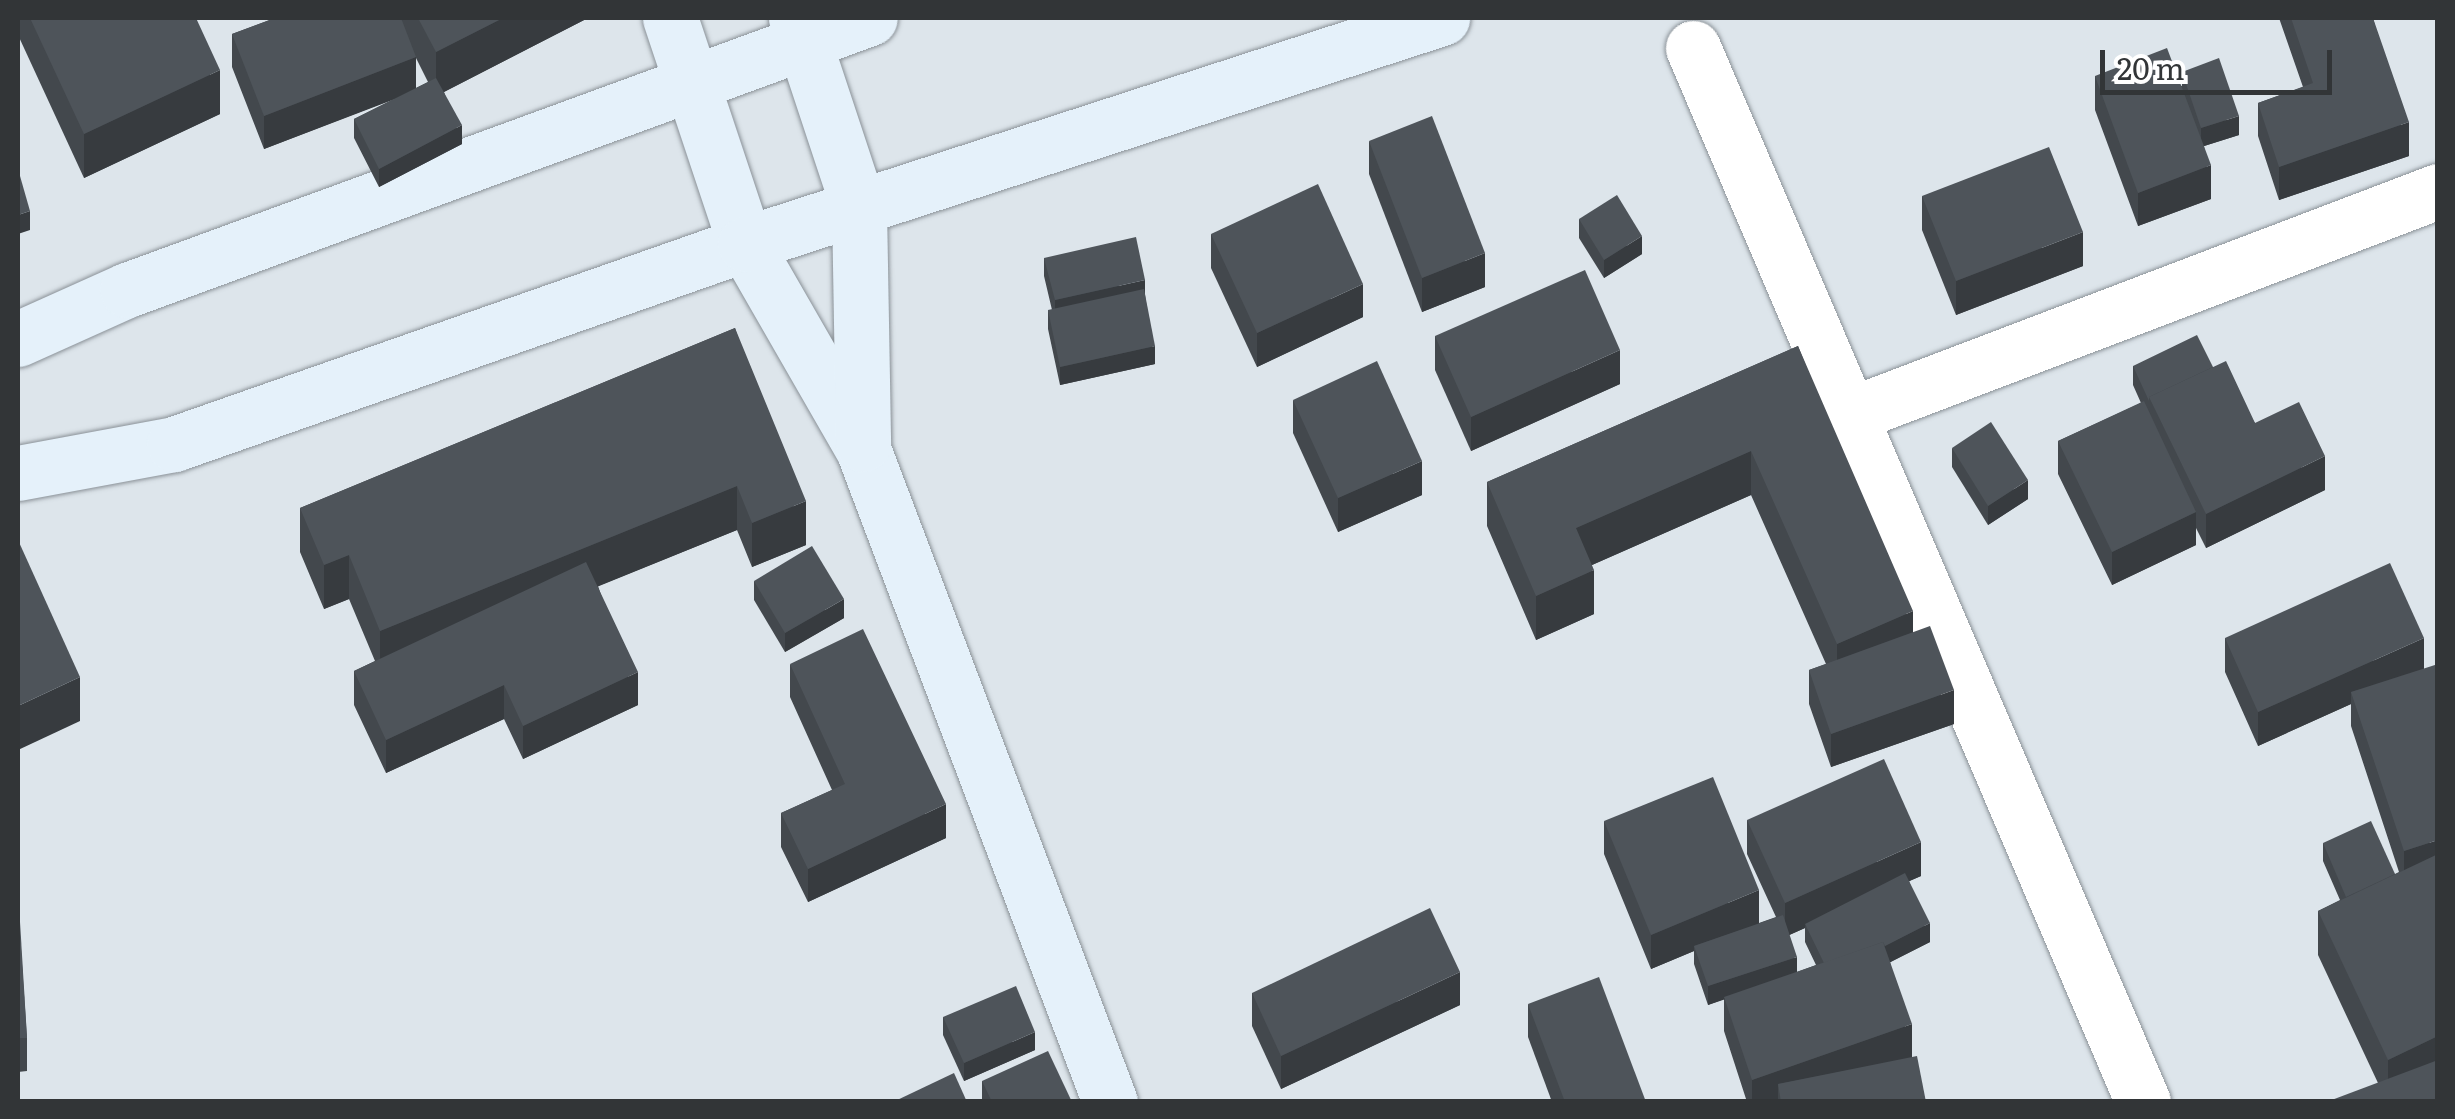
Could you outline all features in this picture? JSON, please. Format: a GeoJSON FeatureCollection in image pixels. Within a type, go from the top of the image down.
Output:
{"type":"FeatureCollection","features":[{"type":"Feature","properties":{"kind":"main road"},"geometry":{"type":"LineString","coordinates":[[670,18],[745,244],[864,449],[1110,1102]]}},
{"type":"Feature","properties":{"kind":"main road"},"geometry":{"type":"LineString","coordinates":[[18,339],[690,79],[800,29],[870,18]]}},
{"type":"Feature","properties":{"kind":"main road"},"geometry":{"type":"LineString","coordinates":[[18,473],[174,444],[745,244],[1442,18]]}},
{"type":"Feature","properties":{"kind":"main road"},"geometry":{"type":"LineString","coordinates":[[800,29],[859,208],[864,449]]}},
{"type":"Feature","properties":{"kind":"street"},"geometry":{"type":"LineString","coordinates":[[1692,48],[1852,414],[2143,1102]]}},
{"type":"Feature","properties":{"kind":"street"},"geometry":{"type":"LineString","coordinates":[[1852,414],[2438,191]]}},
{"type":"Feature","properties":{"kind":"building"},"geometry":{"type":"Polygon","coordinates":[[[30,18],[196,18],[220,70],[84,134],[30,18]]]}},
{"type":"Feature","properties":{"kind":"building"},"geometry":{"type":"Polygon","coordinates":[[[275,18],[401,18],[416,57],[264,116],[232,34],[275,18]]]}},
{"type":"Feature","properties":{"kind":"building"},"geometry":{"type":"Polygon","coordinates":[[[418,18],[503,18],[436,52],[418,18]]]}},
{"type":"Feature","properties":{"kind":"building"},"geometry":{"type":"Polygon","coordinates":[[[2291,18],[2373,18],[2409,122],[2279,167],[2258,103],[2313,83],[2291,18]]]}},
{"type":"Feature","properties":{"kind":"building"},"geometry":{"type":"Polygon","coordinates":[[[2167,48],[2211,165],[2138,193],[2095,76],[2167,48]]]}},
{"type":"Feature","properties":{"kind":"building"},"geometry":{"type":"Polygon","coordinates":[[[2219,58],[2239,116],[2201,128],[2182,72],[2219,58]]]}},
{"type":"Feature","properties":{"kind":"building"},"geometry":{"type":"Polygon","coordinates":[[[436,78],[462,125],[379,169],[354,119],[436,78]]]}},
{"type":"Feature","properties":{"kind":"building"},"geometry":{"type":"Polygon","coordinates":[[[1432,116],[1485,253],[1422,278],[1369,141],[1432,116]]]}},
{"type":"Feature","properties":{"kind":"building"},"geometry":{"type":"Polygon","coordinates":[[[2049,147],[2083,232],[1956,281],[1922,196],[2049,147]]]}},
{"type":"Feature","properties":{"kind":"building"},"geometry":{"type":"Polygon","coordinates":[[[18,169],[30,211],[18,215],[18,169]]]}},
{"type":"Feature","properties":{"kind":"building"},"geometry":{"type":"Polygon","coordinates":[[[1318,184],[1363,284],[1257,333],[1211,234],[1318,184]]]}},
{"type":"Feature","properties":{"kind":"building"},"geometry":{"type":"Polygon","coordinates":[[[1617,195],[1642,236],[1604,260],[1579,219],[1617,195]]]}},
{"type":"Feature","properties":{"kind":"building"},"geometry":{"type":"Polygon","coordinates":[[[1136,237],[1145,280],[1055,300],[1044,258],[1136,237]]]}},
{"type":"Feature","properties":{"kind":"building"},"geometry":{"type":"Polygon","coordinates":[[[1585,270],[1620,350],[1471,417],[1435,336],[1585,270]]]}},
{"type":"Feature","properties":{"kind":"building"},"geometry":{"type":"Polygon","coordinates":[[[1144,289],[1155,346],[1060,367],[1048,310],[1144,289]]]}},
{"type":"Feature","properties":{"kind":"building"},"geometry":{"type":"Polygon","coordinates":[[[735,328],[806,501],[752,523],[737,486],[380,631],[349,555],[324,565],[300,508],[735,328]]]}},
{"type":"Feature","properties":{"kind":"building"},"geometry":{"type":"Polygon","coordinates":[[[2197,335],[2213,367],[2149,397],[2149,401],[2133,366],[2197,335]]]}},
{"type":"Feature","properties":{"kind":"building"},"geometry":{"type":"Polygon","coordinates":[[[1798,346],[1913,611],[1837,644],[1751,451],[1576,528],[1594,570],[1536,596],[1487,482],[1798,346]]]}},
{"type":"Feature","properties":{"kind":"building"},"geometry":{"type":"Polygon","coordinates":[[[1377,361],[1422,461],[1338,498],[1293,400],[1377,361]]]}},
{"type":"Feature","properties":{"kind":"building"},"geometry":{"type":"Polygon","coordinates":[[[2226,361],[2255,423],[2299,402],[2325,456],[2206,514],[2149,397],[2226,361]]]}},
{"type":"Feature","properties":{"kind":"building"},"geometry":{"type":"Polygon","coordinates":[[[2144,401],[2196,512],[2112,552],[2058,441],[2144,401]]]}},
{"type":"Feature","properties":{"kind":"building"},"geometry":{"type":"Polygon","coordinates":[[[1991,422],[2028,480],[1988,506],[1952,448],[1991,422]]]}},
{"type":"Feature","properties":{"kind":"building"},"geometry":{"type":"Polygon","coordinates":[[[18,540],[80,677],[18,706],[18,540]]]}},
{"type":"Feature","properties":{"kind":"building"},"geometry":{"type":"Polygon","coordinates":[[[812,546],[844,599],[785,633],[754,581],[812,546]]]}},
{"type":"Feature","properties":{"kind":"building"},"geometry":{"type":"Polygon","coordinates":[[[586,562],[638,672],[523,726],[504,685],[386,740],[354,671],[586,562]]]}},
{"type":"Feature","properties":{"kind":"building"},"geometry":{"type":"Polygon","coordinates":[[[2390,563],[2424,638],[2258,712],[2225,638],[2390,563]]]}},
{"type":"Feature","properties":{"kind":"building"},"geometry":{"type":"Polygon","coordinates":[[[1930,626],[1954,690],[1831,734],[1809,670],[1930,626]]]}},
{"type":"Feature","properties":{"kind":"building"},"geometry":{"type":"Polygon","coordinates":[[[863,629],[946,804],[808,869],[781,813],[845,784],[790,664],[863,629]]]}},
{"type":"Feature","properties":{"kind":"building"},"geometry":{"type":"Polygon","coordinates":[[[2438,664],[2438,840],[2404,851],[2351,692],[2438,664]]]}},
{"type":"Feature","properties":{"kind":"building"},"geometry":{"type":"Polygon","coordinates":[[[1884,759],[1921,842],[1785,903],[1747,820],[1884,759]]]}},
{"type":"Feature","properties":{"kind":"building"},"geometry":{"type":"Polygon","coordinates":[[[1713,777],[1759,890],[1651,935],[1604,821],[1713,777]]]}},
{"type":"Feature","properties":{"kind":"building"},"geometry":{"type":"Polygon","coordinates":[[[2371,821],[2395,874],[2346,897],[2323,843],[2371,821]]]}},
{"type":"Feature","properties":{"kind":"building"},"geometry":{"type":"Polygon","coordinates":[[[2438,854],[2438,1036],[2388,1060],[2318,911],[2438,854]]]}},
{"type":"Feature","properties":{"kind":"building"},"geometry":{"type":"Polygon","coordinates":[[[1905,873],[1930,923],[1885,946],[1883,942],[1824,963],[1805,924],[1905,873]]]}},
{"type":"Feature","properties":{"kind":"building"},"geometry":{"type":"Polygon","coordinates":[[[19,905],[27,1038],[18,1038],[19,905]]]}},
{"type":"Feature","properties":{"kind":"building"},"geometry":{"type":"Polygon","coordinates":[[[1430,908],[1460,972],[1281,1056],[1252,993],[1430,908]]]}},
{"type":"Feature","properties":{"kind":"building"},"geometry":{"type":"Polygon","coordinates":[[[1783,915],[1797,957],[1708,986],[1694,946],[1783,915]]]}},
{"type":"Feature","properties":{"kind":"building"},"geometry":{"type":"Polygon","coordinates":[[[1883,942],[1912,1024],[1752,1080],[1724,997],[1883,942]]]}},
{"type":"Feature","properties":{"kind":"building"},"geometry":{"type":"Polygon","coordinates":[[[1599,977],[1646,1102],[1565,1102],[1528,1004],[1599,977]]]}},
{"type":"Feature","properties":{"kind":"building"},"geometry":{"type":"Polygon","coordinates":[[[1016,986],[1035,1032],[964,1063],[943,1017],[1016,986]]]}},
{"type":"Feature","properties":{"kind":"building"},"geometry":{"type":"Polygon","coordinates":[[[1048,1051],[1072,1102],[992,1102],[982,1081],[1048,1051]]]}},
{"type":"Feature","properties":{"kind":"building"},"geometry":{"type":"Polygon","coordinates":[[[1917,1056],[1926,1102],[1781,1102],[1778,1084],[1917,1056]]]}},
{"type":"Feature","properties":{"kind":"building"},"geometry":{"type":"Polygon","coordinates":[[[2438,1060],[2438,1102],[2329,1101],[2438,1060]]]}},
{"type":"Feature","properties":{"kind":"building"},"geometry":{"type":"Polygon","coordinates":[[[954,1073],[967,1102],[893,1102],[954,1073]]]}}]}
